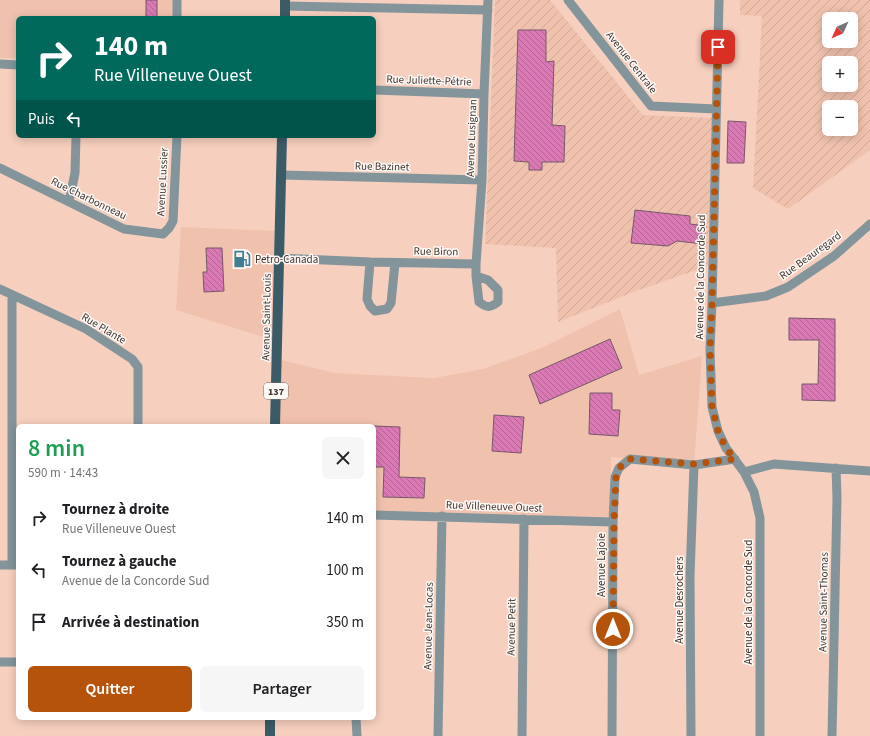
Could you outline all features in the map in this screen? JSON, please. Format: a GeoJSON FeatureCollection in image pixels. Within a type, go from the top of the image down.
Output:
{"type":"FeatureCollection","features":[{"type":"Feature","properties":{"kind":"main road"},"geometry":{"type":"LineString","coordinates":[[284,16],[285,3]]}},
{"type":"Feature","properties":{"kind":"main road","name":"Avenue Saint-Louis"},"geometry":{"type":"LineString","coordinates":[[275,424],[282,138]]}},
{"type":"Feature","properties":{"kind":"main road"},"geometry":{"type":"LineString","coordinates":[[270,720],[270,736]]}},
{"type":"Feature","properties":{"kind":"street"},"geometry":{"type":"LineString","coordinates":[[177,0],[177,16]]}},
{"type":"Feature","properties":{"kind":"street","name":"Avenue Lusignan"},"geometry":{"type":"LineString","coordinates":[[476,276],[482,180],[488,0]]}},
{"type":"Feature","properties":{"kind":"street","name":"Avenue Centrale"},"geometry":{"type":"LineString","coordinates":[[568,0],[651,106],[716,109]]}},
{"type":"Feature","properties":{"kind":"street","name":"Avenue de la Concorde Sud"},"geometry":{"type":"LineString","coordinates":[[719,0],[710,350],[712,407],[718,431],[726,448],[744,472],[754,492],[760,518],[760,736]]}},
{"type":"Feature","properties":{"kind":"street"},"geometry":{"type":"LineString","coordinates":[[285,3],[488,10]]}},
{"type":"Feature","properties":{"kind":"street"},"geometry":{"type":"LineString","coordinates":[[0,64],[16,65]]}},
{"type":"Feature","properties":{"kind":"street","name":"Rue Juliette-Pétrie"},"geometry":{"type":"LineString","coordinates":[[376,90],[484,94]]}},
{"type":"Feature","properties":{"kind":"street"},"geometry":{"type":"LineString","coordinates":[[69,202],[75,173],[76,138]]}},
{"type":"Feature","properties":{"kind":"street","name":"Avenue Lussier"},"geometry":{"type":"LineString","coordinates":[[169,228],[173,221],[177,138]]}},
{"type":"Feature","properties":{"kind":"street","name":"Rue Charbonneau"},"geometry":{"type":"LineString","coordinates":[[0,168],[124,229],[162,234],[169,228]]}},
{"type":"Feature","properties":{"kind":"street","name":"Rue Bazinet"},"geometry":{"type":"LineString","coordinates":[[281,175],[482,180]]}},
{"type":"Feature","properties":{"kind":"street","name":"Rue Beauregard"},"geometry":{"type":"LineString","coordinates":[[712,303],[766,296],[788,287],[834,256],[870,224]]}},
{"type":"Feature","properties":{"kind":"street","name":"Rue Biron"},"geometry":{"type":"LineString","coordinates":[[279,258],[395,263],[476,264]]}},
{"type":"Feature","properties":{"kind":"street"},"geometry":{"type":"LineString","coordinates":[[370,262],[367,299],[370,306],[375,311],[387,309],[391,303],[395,263]]}},
{"type":"Feature","properties":{"kind":"street","name":"Rue Plante"},"geometry":{"type":"LineString","coordinates":[[0,289],[86,329],[132,359],[138,367],[138,424]]}},
{"type":"Feature","properties":{"kind":"street"},"geometry":{"type":"LineString","coordinates":[[0,564],[15,565],[12,295]]}},
{"type":"Feature","properties":{"kind":"street","name":"Avenue Lajoie"},"geometry":{"type":"LineString","coordinates":[[612,736],[614,522],[616,477],[619,468],[630,459],[694,464]]}},
{"type":"Feature","properties":{"kind":"street"},"geometry":{"type":"LineString","coordinates":[[694,464],[735,459]]}},
{"type":"Feature","properties":{"kind":"street","name":"Avenue Desrochers"},"geometry":{"type":"LineString","coordinates":[[691,736],[690,576],[694,464]]}},
{"type":"Feature","properties":{"kind":"street"},"geometry":{"type":"LineString","coordinates":[[744,472],[774,464],[870,470]]}},
{"type":"Feature","properties":{"kind":"street","name":"Avenue Saint-Thomas"},"geometry":{"type":"LineString","coordinates":[[832,736],[837,498],[836,468]]}},
{"type":"Feature","properties":{"kind":"street","name":"Rue Villeneuve Ouest"},"geometry":{"type":"LineString","coordinates":[[376,515],[614,522]]}},
{"type":"Feature","properties":{"kind":"street","name":"Avenue Jean-Locas"},"geometry":{"type":"LineString","coordinates":[[438,736],[442,516]]}},
{"type":"Feature","properties":{"kind":"street","name":"Avenue Petit"},"geometry":{"type":"LineString","coordinates":[[522,736],[524,519]]}},
{"type":"Feature","properties":{"kind":"street"},"geometry":{"type":"LineString","coordinates":[[0,662],[16,662]]}},
{"type":"Feature","properties":{"kind":"street"},"geometry":{"type":"LineString","coordinates":[[356,720],[357,736]]}},
{"type":"Feature","properties":{"kind":"shaded area"},"geometry":{"type":"Polygon","coordinates":[[[0,0],[174,0],[173,16],[16,16],[16,58],[0,58],[0,0]]]}},
{"type":"Feature","properties":{"kind":"shaded area"},"geometry":{"type":"Polygon","coordinates":[[[495,0],[550,0],[643,115],[712,118],[708,266],[639,290],[558,322],[556,248],[485,244],[495,0]]]}},
{"type":"Feature","properties":{"kind":"shaded area"},"geometry":{"type":"Polygon","coordinates":[[[740,0],[870,0],[870,150],[788,209],[753,188],[762,16],[740,15],[740,0]]]}},
{"type":"Feature","properties":{"kind":"shaded area"},"geometry":{"type":"Polygon","coordinates":[[[181,227],[277,231],[276,341],[176,310],[181,227]]]}},
{"type":"Feature","properties":{"kind":"shaded area"},"geometry":{"type":"Polygon","coordinates":[[[620,309],[639,375],[702,356],[694,465],[611,457],[610,517],[376,514],[376,424],[275,424],[277,359],[335,373],[434,378],[483,369],[539,349],[620,309]]]}},
{"type":"Feature","properties":{"kind":"building"},"geometry":{"type":"Polygon","coordinates":[[[146,0],[157,0],[157,16],[146,16],[146,0]]]}},
{"type":"Feature","properties":{"kind":"building"},"geometry":{"type":"Polygon","coordinates":[[[518,30],[546,30],[546,62],[554,61],[552,125],[565,126],[564,162],[542,162],[542,170],[529,170],[529,162],[514,161],[518,30]]]}},
{"type":"Feature","properties":{"kind":"building"},"geometry":{"type":"Polygon","coordinates":[[[728,121],[746,122],[744,163],[727,163],[728,121]]]}},
{"type":"Feature","properties":{"kind":"building"},"geometry":{"type":"Polygon","coordinates":[[[635,210],[690,216],[690,224],[706,226],[703,244],[677,241],[668,246],[631,243],[635,210]]]}},
{"type":"Feature","properties":{"kind":"building"},"geometry":{"type":"Polygon","coordinates":[[[206,248],[222,248],[224,291],[204,292],[203,272],[207,272],[206,248]]]}},
{"type":"Feature","properties":{"kind":"building"},"geometry":{"type":"Polygon","coordinates":[[[789,318],[835,319],[835,401],[802,400],[802,384],[818,384],[819,340],[789,340],[789,318]]]}},
{"type":"Feature","properties":{"kind":"building"},"geometry":{"type":"Polygon","coordinates":[[[610,339],[622,368],[540,404],[529,375],[610,339]]]}},
{"type":"Feature","properties":{"kind":"building"},"geometry":{"type":"Polygon","coordinates":[[[590,393],[612,393],[612,410],[620,410],[618,436],[589,434],[590,393]]]}},
{"type":"Feature","properties":{"kind":"building"},"geometry":{"type":"Polygon","coordinates":[[[494,415],[524,417],[521,453],[492,451],[494,415]]]}},
{"type":"Feature","properties":{"kind":"building"},"geometry":{"type":"Polygon","coordinates":[[[376,426],[400,427],[399,477],[425,478],[424,498],[383,497],[384,467],[376,467],[376,426]]]}},
{"type":"Feature","properties":{"kind":"place","name":"Petro-Canada"},"geometry":{"type":"Point","coordinates":[242,259]}},
{"type":"Feature","properties":{"kind":"route"},"geometry":{"type":"LineString","coordinates":[[613,629],[614,522],[616,477],[619,468],[630,459],[694,464],[735,459],[726,448],[718,431],[712,407],[710,350],[718,47]]}}]}
